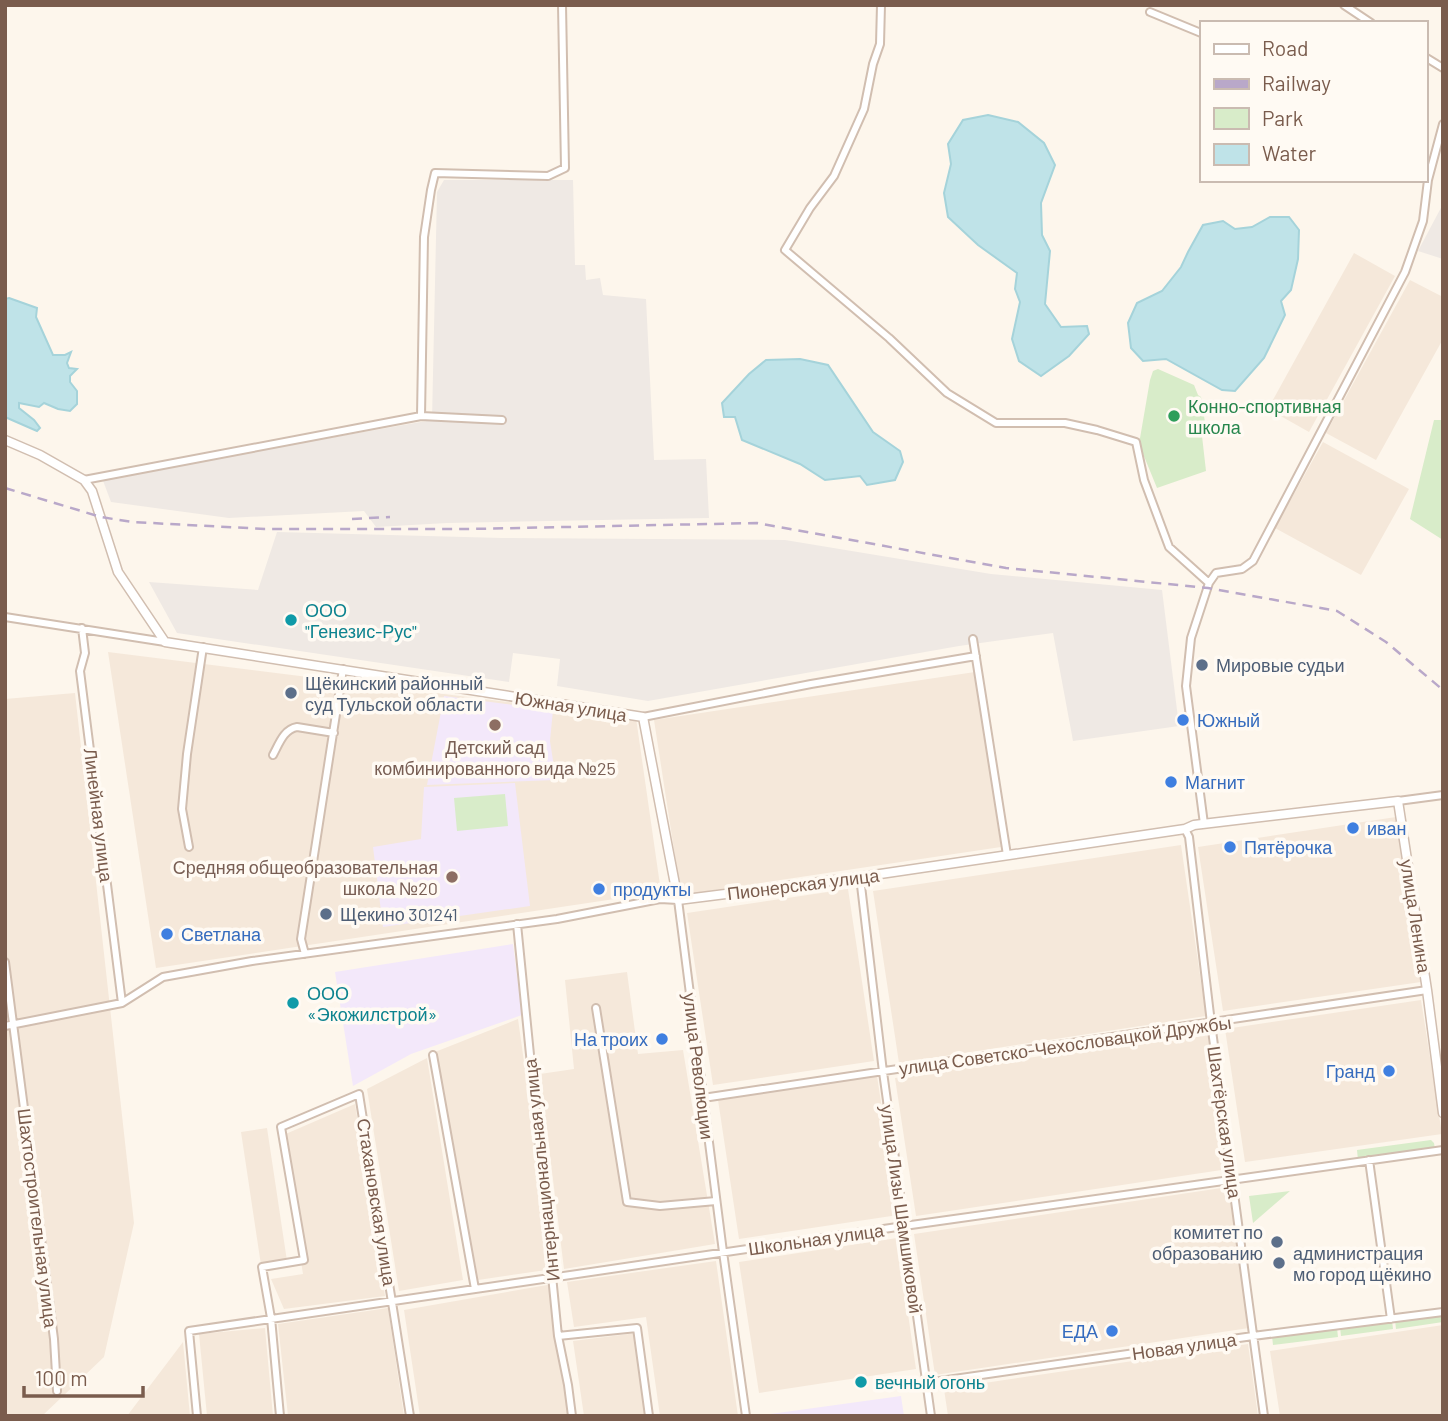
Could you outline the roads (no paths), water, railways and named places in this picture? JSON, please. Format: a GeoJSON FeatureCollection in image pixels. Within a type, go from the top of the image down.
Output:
{"type":"FeatureCollection","features":[{"type":"Feature","properties":{"kind":"street"},"geometry":{"type":"LineString","coordinates":[[421,416],[424,237],[435,173],[548,176],[565,167],[562,5]]}},
{"type":"Feature","properties":{"kind":"street"},"geometry":{"type":"LineString","coordinates":[[881,5],[880,44],[864,109],[834,176],[810,208],[785,250],[889,338],[947,393],[996,423],[1065,424],[1136,442],[1144,480],[1169,547],[1209,585]]}},
{"type":"Feature","properties":{"kind":"street"},"geometry":{"type":"LineString","coordinates":[[1344,5],[1368,21]]}},
{"type":"Feature","properties":{"kind":"street"},"geometry":{"type":"LineString","coordinates":[[1150,12],[1200,33]]}},
{"type":"Feature","properties":{"kind":"street"},"geometry":{"type":"LineString","coordinates":[[1427,58],[1443,68]]}},
{"type":"Feature","properties":{"kind":"street"},"geometry":{"type":"LineString","coordinates":[[1428,169],[1443,124]]}},
{"type":"Feature","properties":{"kind":"street"},"geometry":{"type":"LineString","coordinates":[[1204,824],[1186,686],[1191,638],[1209,585],[1216,573],[1242,569],[1253,561],[1405,272],[1423,221],[1427,182]]}},
{"type":"Feature","properties":{"kind":"street"},"geometry":{"type":"LineString","coordinates":[[84,480],[421,416],[502,420]]}},
{"type":"Feature","properties":{"kind":"street"},"geometry":{"type":"LineString","coordinates":[[5,440],[40,455],[84,480],[92,491],[118,572],[165,642]]}},
{"type":"Feature","properties":{"kind":"street"},"geometry":{"type":"LineString","coordinates":[[5,617],[165,642]]}},
{"type":"Feature","properties":{"kind":"street","name":"Линейная улица"},"geometry":{"type":"LineString","coordinates":[[82,628],[85,653],[80,671],[122,1003]]}},
{"type":"Feature","properties":{"kind":"street"},"geometry":{"type":"LineString","coordinates":[[973,639],[1007,855]]}},
{"type":"Feature","properties":{"kind":"street","name":"Южная улица"},"geometry":{"type":"LineString","coordinates":[[165,642],[643,717],[811,684],[976,656]]}},
{"type":"Feature","properties":{"kind":"street"},"geometry":{"type":"LineString","coordinates":[[189,847],[182,809],[187,754],[203,647]]}},
{"type":"Feature","properties":{"kind":"street"},"geometry":{"type":"LineString","coordinates":[[305,954],[301,939],[344,669]]}},
{"type":"Feature","properties":{"kind":"street","name":"улица Революции"},"geometry":{"type":"LineString","coordinates":[[643,717],[678,900],[746,1416]]}},
{"type":"Feature","properties":{"kind":"street"},"geometry":{"type":"LineString","coordinates":[[273,755],[283,737],[292,728],[334,733]]}},
{"type":"Feature","properties":{"kind":"street","name":"Пионерская улица"},"geometry":{"type":"LineString","coordinates":[[122,1003],[163,977],[305,954],[557,919],[660,899],[678,900],[860,877],[1185,829],[1194,825],[1443,796]]}},
{"type":"Feature","properties":{"kind":"street","name":"улица Ленина"},"geometry":{"type":"LineString","coordinates":[[1398,801],[1443,1113]]}},
{"type":"Feature","properties":{"kind":"street","name":"Шахтёрская улица"},"geometry":{"type":"LineString","coordinates":[[1185,829],[1189,837],[1264,1416]]}},
{"type":"Feature","properties":{"kind":"street","name":"улица Лизы Шамшиковой"},"geometry":{"type":"LineString","coordinates":[[860,877],[883,1072],[931,1416]]}},
{"type":"Feature","properties":{"kind":"street","name":"Интернациональная улица"},"geometry":{"type":"LineString","coordinates":[[517,924],[558,1336],[572,1416]]}},
{"type":"Feature","properties":{"kind":"street","name":"Шахтостроительная улица"},"geometry":{"type":"LineString","coordinates":[[5,962],[9,1026],[54,1339],[57,1391]]}},
{"type":"Feature","properties":{"kind":"street","name":"улица Советско-Чехословацкой Дружбы"},"geometry":{"type":"LineString","coordinates":[[703,1098],[1427,990]]}},
{"type":"Feature","properties":{"kind":"street"},"geometry":{"type":"LineString","coordinates":[[9,1026],[122,1003]]}},
{"type":"Feature","properties":{"kind":"street"},"geometry":{"type":"LineString","coordinates":[[597,1008],[627,1202],[660,1206],[716,1201]]}},
{"type":"Feature","properties":{"kind":"street"},"geometry":{"type":"LineString","coordinates":[[433,1055],[475,1289]]}},
{"type":"Feature","properties":{"kind":"street","name":"Стахановская улица"},"geometry":{"type":"LineString","coordinates":[[271,1318],[262,1267],[304,1260],[281,1127],[359,1094],[410,1416]]}},
{"type":"Feature","properties":{"kind":"street","name":"Школьная улица"},"geometry":{"type":"LineString","coordinates":[[197,1416],[189,1331],[1443,1150]]}},
{"type":"Feature","properties":{"kind":"street"},"geometry":{"type":"LineString","coordinates":[[1369,1160],[1391,1318]]}},
{"type":"Feature","properties":{"kind":"street","name":"Новая улица"},"geometry":{"type":"LineString","coordinates":[[926,1383],[1443,1312]]}},
{"type":"Feature","properties":{"kind":"street"},"geometry":{"type":"LineString","coordinates":[[271,1318],[280,1416]]}},
{"type":"Feature","properties":{"kind":"street"},"geometry":{"type":"LineString","coordinates":[[558,1336],[637,1328],[649,1416]]}},
{"type":"Feature","properties":{"kind":"water"},"geometry":{"type":"Polygon","coordinates":[[[988,115],[1018,122],[1044,143],[1055,165],[1041,203],[1042,235],[1050,251],[1045,304],[1061,327],[1087,326],[1089,334],[1069,356],[1041,376],[1019,361],[1012,339],[1020,302],[1015,289],[1017,273],[978,245],[948,217],[944,193],[951,164],[948,144],[963,120],[988,115]]]}},
{"type":"Feature","properties":{"kind":"water"},"geometry":{"type":"Polygon","coordinates":[[[1270,217],[1289,217],[1299,230],[1298,259],[1291,290],[1281,301],[1285,315],[1264,358],[1235,391],[1222,390],[1166,359],[1143,361],[1131,348],[1128,323],[1137,303],[1162,291],[1181,267],[1203,225],[1223,221],[1235,229],[1252,227],[1270,217]]]}},
{"type":"Feature","properties":{"kind":"water"},"geometry":{"type":"Polygon","coordinates":[[[5,299],[37,308],[36,317],[53,355],[71,352],[67,363],[69,368],[77,369],[70,376],[70,382],[77,391],[77,404],[70,411],[44,403],[39,407],[19,403],[19,408],[40,428],[37,431],[5,417],[5,299]]]}},
{"type":"Feature","properties":{"kind":"water"},"geometry":{"type":"Polygon","coordinates":[[[800,359],[828,365],[873,432],[900,451],[903,462],[895,480],[867,485],[860,476],[825,480],[800,464],[742,440],[735,417],[724,417],[722,403],[766,360],[800,359]]]}},
{"type":"Feature","properties":{"kind":"railway"},"geometry":{"type":"LineString","coordinates":[[5,488],[101,517],[132,522],[265,529],[470,529],[757,523],[1006,568],[1208,588],[1337,611],[1386,642],[1443,690]]}},
{"type":"Feature","properties":{"kind":"railway"},"geometry":{"type":"LineString","coordinates":[[352,519],[390,517]]}},
{"type":"Feature","properties":{"kind":"place","name":"Конно-спортивная школа"},"geometry":{"type":"Point","coordinates":[1174,416]}},
{"type":"Feature","properties":{"kind":"place","name":"ООО \"Генезис-Рус\""},"geometry":{"type":"Point","coordinates":[291,620]}},
{"type":"Feature","properties":{"kind":"place","name":"Мировые судьи"},"geometry":{"type":"Point","coordinates":[1202,665]}},
{"type":"Feature","properties":{"kind":"place","name":"Щёкинский районный суд Тульской области"},"geometry":{"type":"Point","coordinates":[291,693]}},
{"type":"Feature","properties":{"kind":"place","name":"Южный"},"geometry":{"type":"Point","coordinates":[1183,720]}},
{"type":"Feature","properties":{"kind":"place","name":"Детский сад комбинированного вида №25"},"geometry":{"type":"Point","coordinates":[495,725]}},
{"type":"Feature","properties":{"kind":"place","name":"Магнит"},"geometry":{"type":"Point","coordinates":[1171,782]}},
{"type":"Feature","properties":{"kind":"place","name":"иван"},"geometry":{"type":"Point","coordinates":[1353,828]}},
{"type":"Feature","properties":{"kind":"place","name":"Пятёрочка"},"geometry":{"type":"Point","coordinates":[1230,847]}},
{"type":"Feature","properties":{"kind":"place","name":"Средняя общеобразовательная школа №20"},"geometry":{"type":"Point","coordinates":[452,877]}},
{"type":"Feature","properties":{"kind":"place","name":"продукты"},"geometry":{"type":"Point","coordinates":[599,889]}},
{"type":"Feature","properties":{"kind":"place","name":"Щекино 301241"},"geometry":{"type":"Point","coordinates":[326,914]}},
{"type":"Feature","properties":{"kind":"place","name":"Светлана"},"geometry":{"type":"Point","coordinates":[167,934]}},
{"type":"Feature","properties":{"kind":"place","name":"ООО «Экожилстрой»"},"geometry":{"type":"Point","coordinates":[293,1003]}},
{"type":"Feature","properties":{"kind":"place","name":"На троих"},"geometry":{"type":"Point","coordinates":[662,1039]}},
{"type":"Feature","properties":{"kind":"place","name":"Гранд"},"geometry":{"type":"Point","coordinates":[1389,1071]}},
{"type":"Feature","properties":{"kind":"place","name":"комитет по образованию"},"geometry":{"type":"Point","coordinates":[1277,1242]}},
{"type":"Feature","properties":{"kind":"place","name":"администрация мо город щёкино"},"geometry":{"type":"Point","coordinates":[1279,1263]}},
{"type":"Feature","properties":{"kind":"place","name":"ЕДА"},"geometry":{"type":"Point","coordinates":[1112,1331]}},
{"type":"Feature","properties":{"kind":"place","name":"вечный огонь"},"geometry":{"type":"Point","coordinates":[861,1382]}}]}
